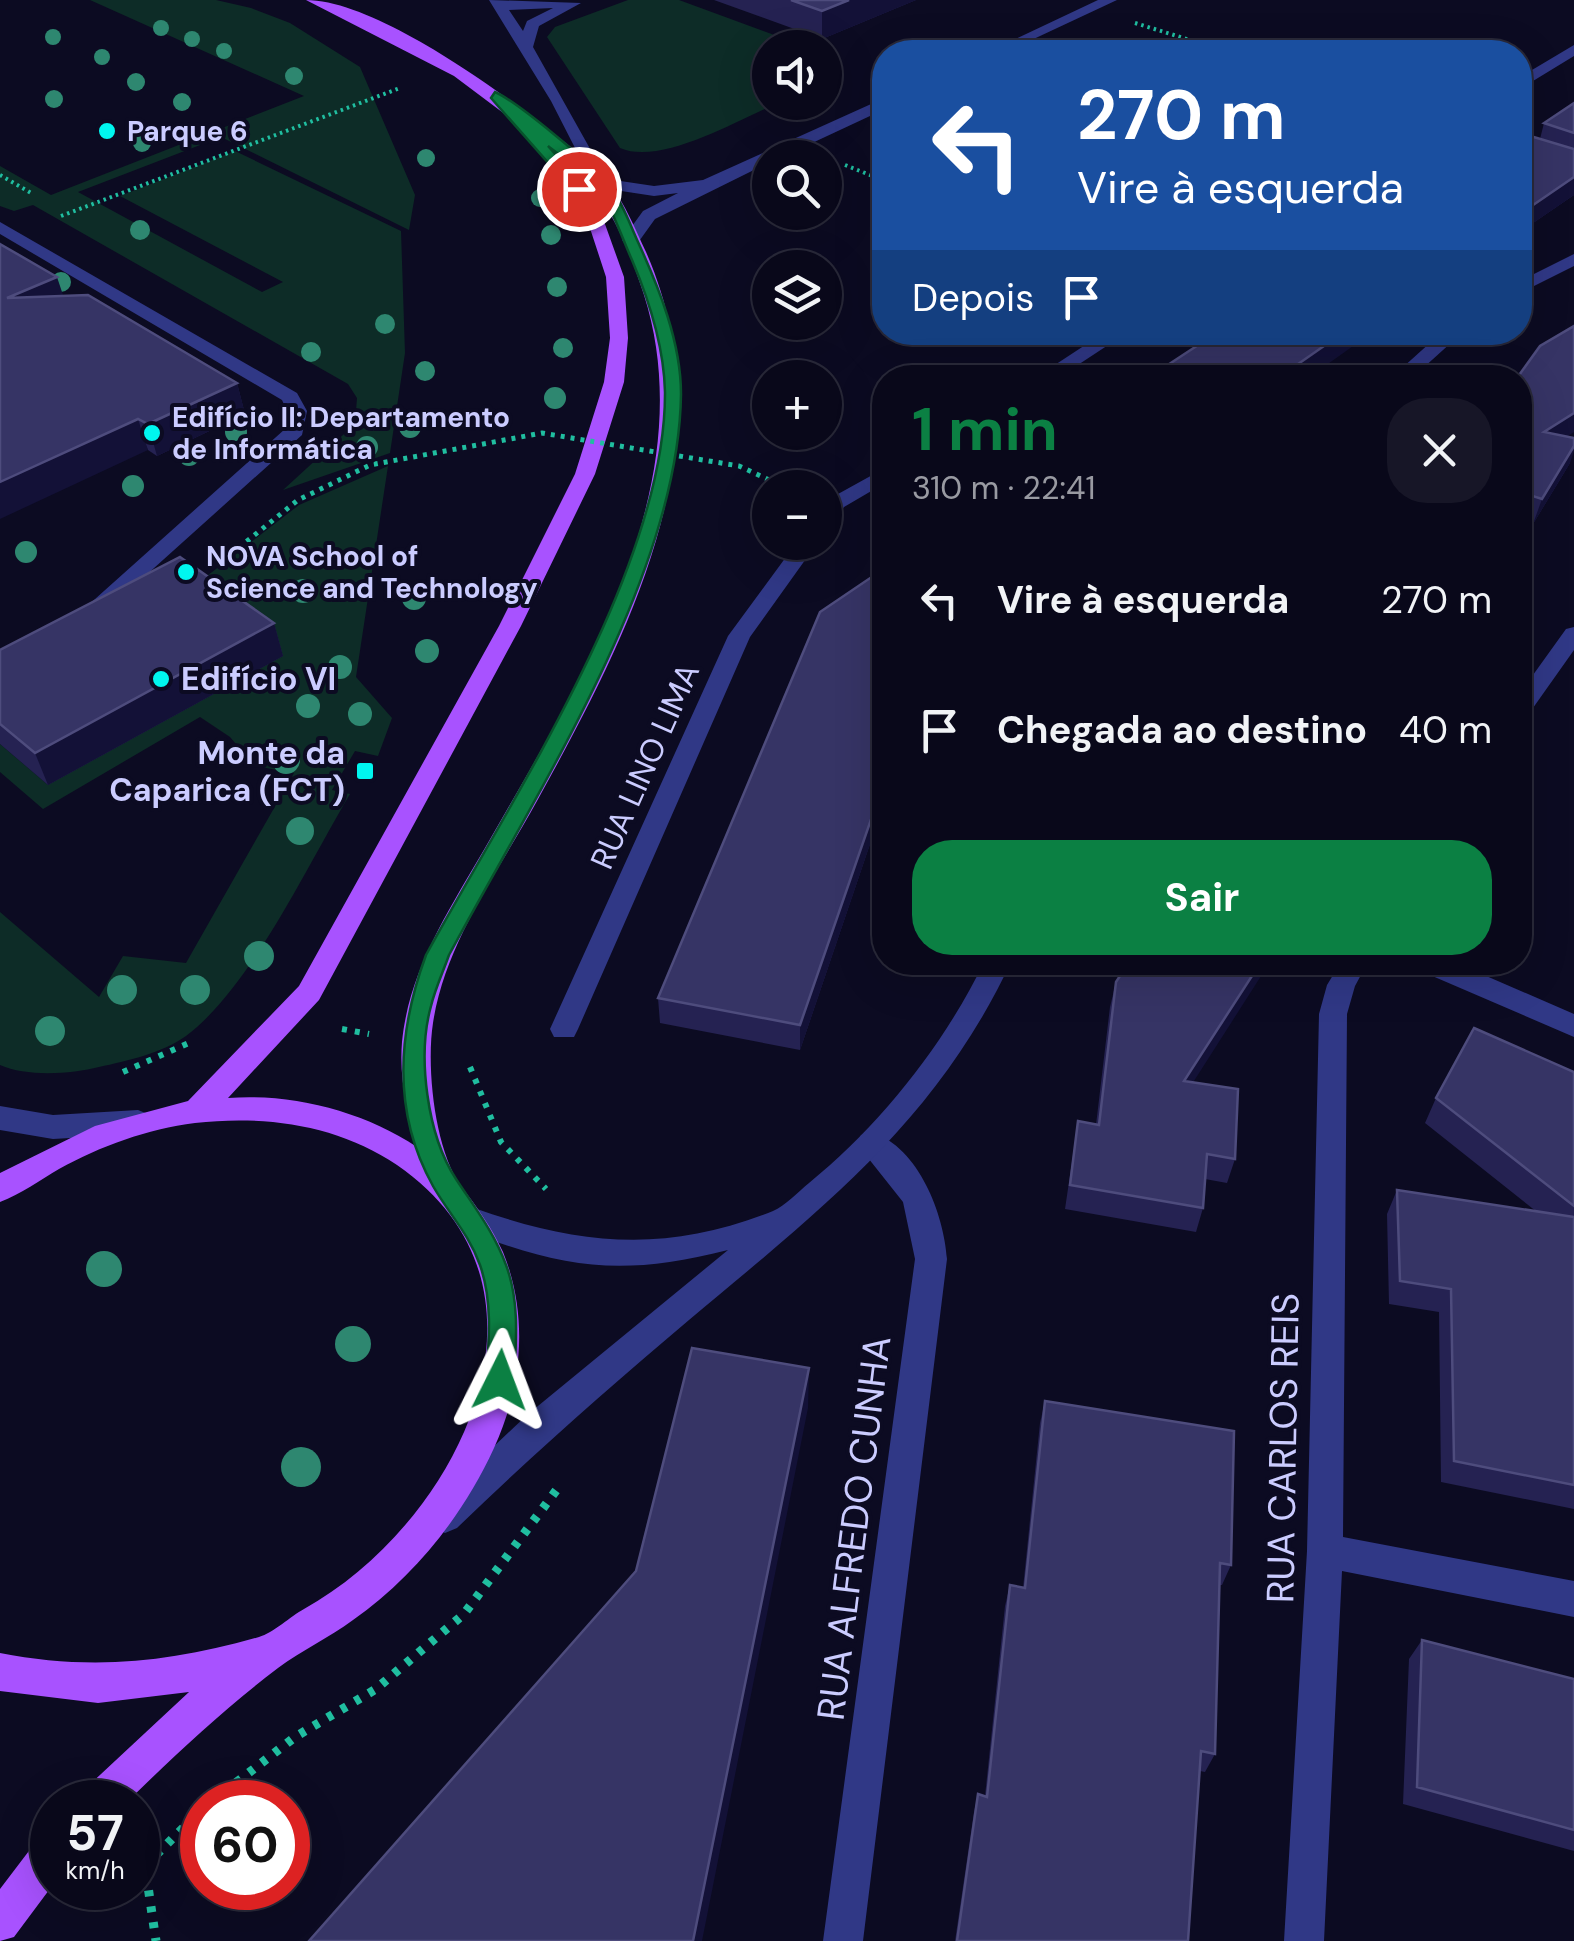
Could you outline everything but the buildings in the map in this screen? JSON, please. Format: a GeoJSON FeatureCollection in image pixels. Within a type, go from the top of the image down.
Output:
{"type":"FeatureCollection","features":[{"type":"Feature","properties":{"kind":"main road"},"geometry":{"type":"LineString","coordinates":[[310,0],[413,42],[495,96],[600,183],[631,240],[656,309],[668,353],[673,394],[669,444],[648,538],[598,660],[438,955],[418,1007],[413,1043],[420,1116],[443,1181]]}},
{"type":"Feature","properties":{"kind":"main road"},"geometry":{"type":"LineString","coordinates":[[198,1111],[310,993],[510,626],[586,474],[614,382],[618,338],[615,277],[593,213],[579,189],[495,96]]}},
{"type":"Feature","properties":{"kind":"main road"},"geometry":{"type":"LineString","coordinates":[[0,1190],[40,1163],[144,1121],[198,1111],[300,1112],[354,1126],[402,1149],[443,1181],[474,1221],[494,1269],[504,1322],[500,1380],[473,1455],[448,1500],[402,1557],[344,1606],[278,1645],[208,1700],[123,1780]]}},
{"type":"Feature","properties":{"kind":"main road"},"geometry":{"type":"LineString","coordinates":[[0,1672],[58,1684],[130,1686],[205,1672],[278,1645]]}},
{"type":"Feature","properties":{"kind":"main road"},"geometry":{"type":"LineString","coordinates":[[0,1923],[30,1883]]}},
{"type":"Feature","properties":{"kind":"street"},"geometry":{"type":"LineString","coordinates":[[1022,40],[1110,0]]}},
{"type":"Feature","properties":{"kind":"street"},"geometry":{"type":"LineString","coordinates":[[577,1],[498,3],[559,101],[600,183],[654,191],[707,185]]}},
{"type":"Feature","properties":{"kind":"street"},"geometry":{"type":"LineString","coordinates":[[525,48],[532,24],[577,1]]}},
{"type":"Feature","properties":{"kind":"street"},"geometry":{"type":"LineString","coordinates":[[1532,76],[1574,49]]}},
{"type":"Feature","properties":{"kind":"street"},"geometry":{"type":"LineString","coordinates":[[631,240],[649,215],[872,109]]}},
{"type":"Feature","properties":{"kind":"street"},"geometry":{"type":"LineString","coordinates":[[6,230],[290,397],[297,412],[295,431],[75,625]]}},
{"type":"Feature","properties":{"kind":"street"},"geometry":{"type":"LineString","coordinates":[[1532,282],[1574,259]]}},
{"type":"Feature","properties":{"kind":"street"},"geometry":{"type":"LineString","coordinates":[[1065,365],[1098,345]]}},
{"type":"Feature","properties":{"kind":"street"},"geometry":{"type":"LineString","coordinates":[[1415,365],[1439,345]]}},
{"type":"Feature","properties":{"kind":"street"},"geometry":{"type":"LineString","coordinates":[[842,500],[872,482]]}},
{"type":"Feature","properties":{"kind":"street","name":"RUA LINO LIMA"},"geometry":{"type":"LineString","coordinates":[[564,1029],[739,636],[795,560]]}},
{"type":"Feature","properties":{"kind":"street"},"geometry":{"type":"LineString","coordinates":[[1532,693],[1574,634]]}},
{"type":"Feature","properties":{"kind":"street"},"geometry":{"type":"LineString","coordinates":[[402,1557],[539,1426],[638,1348],[781,1222],[843,1174],[872,1144],[965,1021],[991,975]]}},
{"type":"Feature","properties":{"kind":"street","name":"RUA CARLOS REIS"},"geometry":{"type":"LineString","coordinates":[[1304,1941],[1325,1550],[1334,1014],[1347,975]]}},
{"type":"Feature","properties":{"kind":"street"},"geometry":{"type":"LineString","coordinates":[[1456,975],[1574,1026]]}},
{"type":"Feature","properties":{"kind":"street"},"geometry":{"type":"LineString","coordinates":[[0,1118],[54,1127],[144,1121]]}},
{"type":"Feature","properties":{"kind":"street","name":"RUA ALFREDO CUNHA"},"geometry":{"type":"LineString","coordinates":[[843,1941],[932,1260],[928,1230],[913,1189],[901,1169],[872,1144]]}},
{"type":"Feature","properties":{"kind":"street"},"geometry":{"type":"LineString","coordinates":[[474,1221],[573,1254],[625,1258],[698,1245],[781,1222]]}},
{"type":"Feature","properties":{"kind":"street"},"geometry":{"type":"LineString","coordinates":[[1325,1550],[1574,1599]]}},
{"type":"Feature","properties":{"kind":"path"},"geometry":{"type":"LineString","coordinates":[[1182,38],[1189,40]]}},
{"type":"Feature","properties":{"kind":"path"},"geometry":{"type":"LineString","coordinates":[[6,230],[373,95],[409,86]]}},
{"type":"Feature","properties":{"kind":"path"},"geometry":{"type":"LineString","coordinates":[[231,554],[298,500],[370,464],[542,432],[739,466],[752,472]]}},
{"type":"Feature","properties":{"kind":"path"},"geometry":{"type":"LineString","coordinates":[[289,1018],[467,1055],[476,1090],[500,1142],[526,1173],[559,1200]]}},
{"type":"Feature","properties":{"kind":"path"},"geometry":{"type":"LineString","coordinates":[[116,1074],[194,1040]]}},
{"type":"Feature","properties":{"kind":"path"},"geometry":{"type":"LineString","coordinates":[[239,1780],[294,1737],[376,1689],[464,1614],[562,1481]]}},
{"type":"Feature","properties":{"kind":"path"},"geometry":{"type":"LineString","coordinates":[[160,1848],[180,1829]]}},
{"type":"Feature","properties":{"kind":"path"},"geometry":{"type":"LineString","coordinates":[[150,1910],[156,1941]]}},
{"type":"Feature","properties":{"kind":"green space"},"geometry":{"type":"Polygon","coordinates":[[[90,0],[216,0],[251,8],[290,23],[360,67],[415,195],[409,230],[221,137],[78,192],[262,292],[283,282],[120,196],[235,151],[401,231],[405,353],[390,453],[283,490],[355,424],[357,398],[348,384],[33,205],[14,211],[0,206],[0,166],[51,195],[304,96],[90,0]]]}},
{"type":"Feature","properties":{"kind":"green space"},"geometry":{"type":"Polygon","coordinates":[[[628,0],[679,0],[761,30],[752,30],[752,115],[677,146],[637,152],[620,148],[547,37],[555,27],[628,0]]]}},
{"type":"Feature","properties":{"kind":"green space"},"geometry":{"type":"Polygon","coordinates":[[[388,466],[356,677],[392,718],[378,756],[355,751],[332,790],[350,794],[255,957],[210,1014],[186,1036],[166,1047],[133,1059],[76,1071],[36,1073],[0,1065],[0,912],[99,997],[123,956],[186,963],[294,773],[255,766],[230,737],[200,717],[43,809],[0,772],[0,744],[48,785],[190,589],[299,505],[388,466]]]}},
{"type":"Feature","properties":{"kind":"place","name":"Parque 6"},"geometry":{"type":"Point","coordinates":[107,131]}},
{"type":"Feature","properties":{"kind":"place","name":"Edifício II: Departamento de Informática"},"geometry":{"type":"Point","coordinates":[152,433]}},
{"type":"Feature","properties":{"kind":"place","name":"NOVA School of Science and Technology"},"geometry":{"type":"Point","coordinates":[186,572]}},
{"type":"Feature","properties":{"kind":"place","name":"Edifício VI"},"geometry":{"type":"Point","coordinates":[161,679]}},
{"type":"Feature","properties":{"kind":"place","name":"Monte da Caparica (FCT)"},"geometry":{"type":"Point","coordinates":[365,771]}},
{"type":"Feature","properties":{"kind":"route"},"geometry":{"type":"LineString","coordinates":[[500,1380],[504,1322],[494,1269],[474,1221],[443,1181],[420,1116],[413,1043],[418,1007],[438,955],[598,660],[626,593],[648,538],[660,493],[673,394],[668,353],[650,283],[616,209],[600,183],[495,96],[546,146],[579,189]]}}]}
